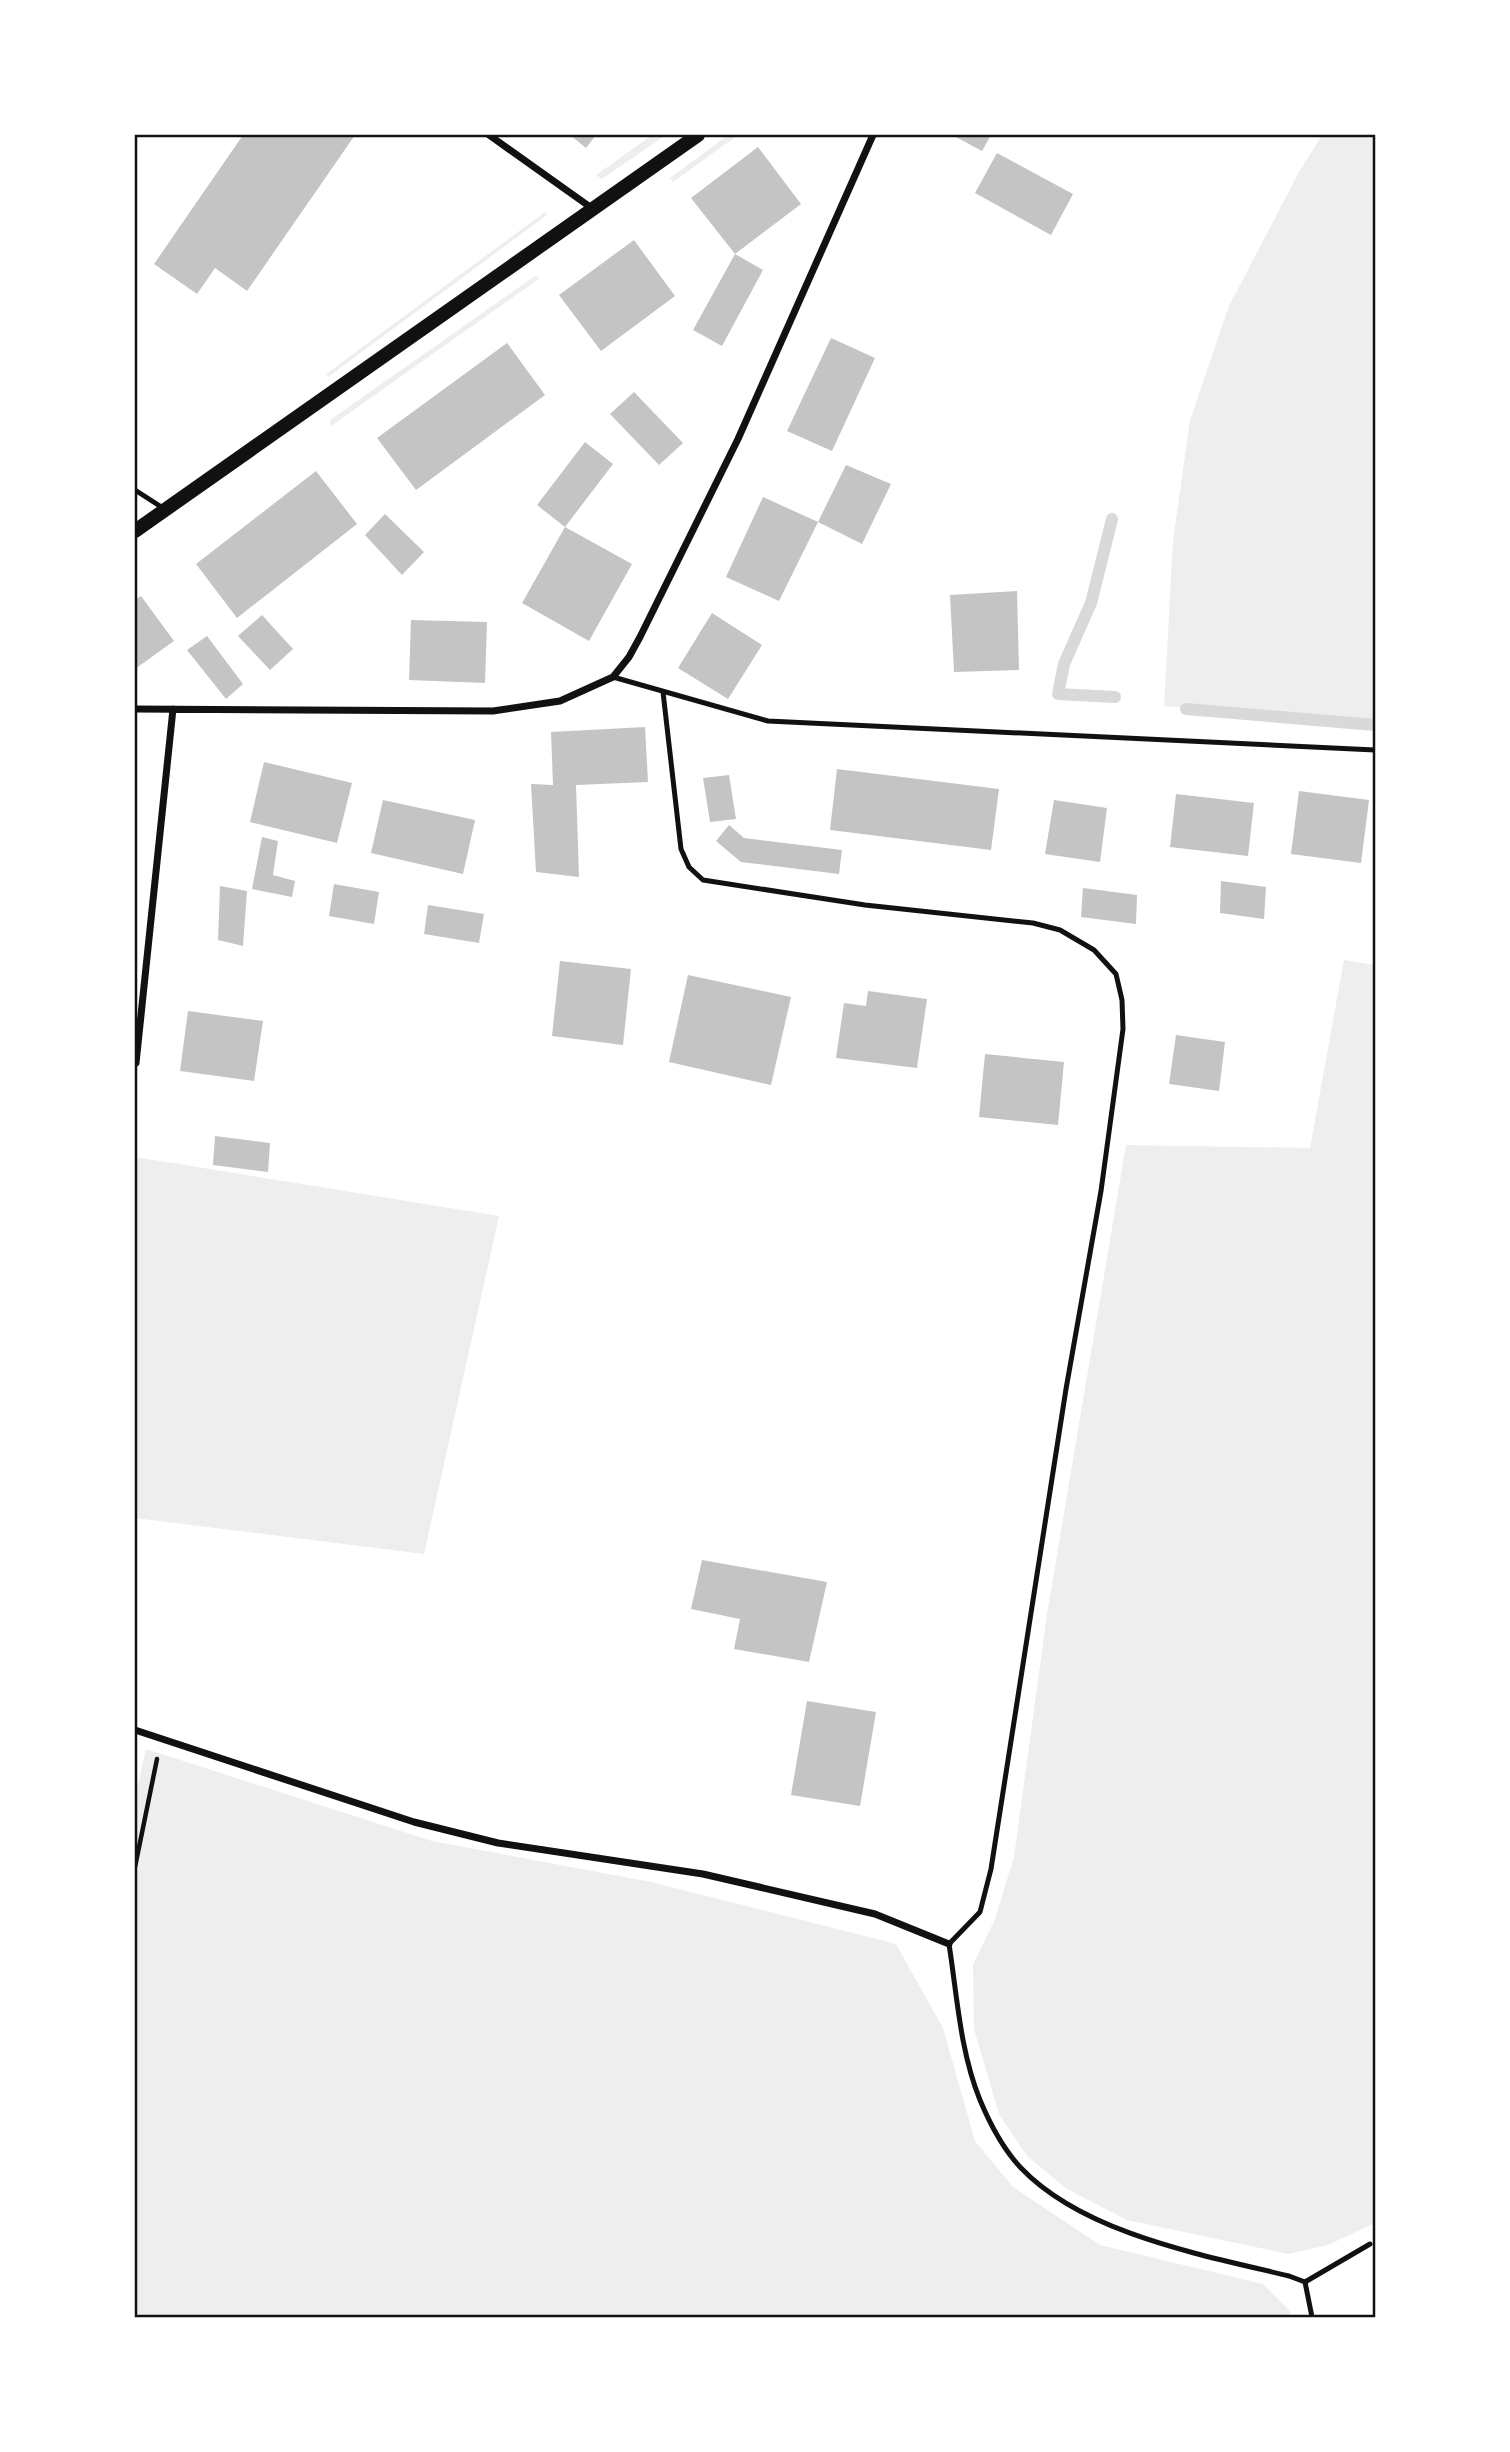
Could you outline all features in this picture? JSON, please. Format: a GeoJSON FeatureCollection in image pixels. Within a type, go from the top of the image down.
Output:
{"type":"FeatureCollection","features":[{"type":"Feature","properties":{"kind":"main road"},"geometry":{"type":"LineString","coordinates":[[135,531],[698,135]]}},
{"type":"Feature","properties":{"kind":"street"},"geometry":{"type":"LineString","coordinates":[[489,135],[593,209]]}},
{"type":"Feature","properties":{"kind":"street"},"geometry":{"type":"LineString","coordinates":[[135,709],[493,711],[560,701],[613,677],[640,637],[738,439],[873,135]]}},
{"type":"Feature","properties":{"kind":"street"},"geometry":{"type":"LineString","coordinates":[[135,1063],[173,709]]}},
{"type":"Feature","properties":{"kind":"street"},"geometry":{"type":"LineString","coordinates":[[135,1730],[414,1822],[498,1843],[716,1877],[875,1914],[949,1944]]}},
{"type":"Feature","properties":{"kind":"lane"},"geometry":{"type":"LineString","coordinates":[[135,489],[166,510]]}},
{"type":"Feature","properties":{"kind":"lane"},"geometry":{"type":"LineString","coordinates":[[613,677],[768,721],[1375,750]]}},
{"type":"Feature","properties":{"kind":"lane"},"geometry":{"type":"LineString","coordinates":[[663,692],[681,849],[689,867],[703,880],[865,905],[1042,925],[1060,930],[1094,950],[1116,974],[1123,1029],[1101,1191],[1066,1389],[990,1869],[980,1912],[949,1944],[968,2060],[979,2098],[998,2137],[1021,2167],[1050,2193],[1085,2214],[1130,2234],[1305,2282]]}},
{"type":"Feature","properties":{"kind":"lane"},"geometry":{"type":"LineString","coordinates":[[1305,2282],[1370,2244]]}},
{"type":"Feature","properties":{"kind":"lane"},"geometry":{"type":"LineString","coordinates":[[1305,2282],[1312,2317]]}},
{"type":"Feature","properties":{"kind":"path"},"geometry":{"type":"LineString","coordinates":[[135,1867],[161,1738]]}},
{"type":"Feature","properties":{"kind":"shaded area"},"geometry":{"type":"Polygon","coordinates":[[[652,135],[666,135],[602,179],[596,175],[652,135]]]}},
{"type":"Feature","properties":{"kind":"shaded area"},"geometry":{"type":"Polygon","coordinates":[[[728,135],[738,135],[673,182],[670,178],[728,135]]]}},
{"type":"Feature","properties":{"kind":"shaded area"},"geometry":{"type":"Polygon","coordinates":[[[1322,135],[1375,135],[1375,724],[1164,706],[1173,541],[1190,420],[1229,306],[1299,172],[1322,135]]]}},
{"type":"Feature","properties":{"kind":"shaded area"},"geometry":{"type":"Polygon","coordinates":[[[545,212],[547,215],[328,377],[326,374],[545,212]]]}},
{"type":"Feature","properties":{"kind":"shaded area"},"geometry":{"type":"Polygon","coordinates":[[[535,276],[540,278],[331,426],[330,420],[535,276]]]}},
{"type":"Feature","properties":{"kind":"shaded area"},"geometry":{"type":"Polygon","coordinates":[[[1344,960],[1375,965],[1375,2223],[1328,2245],[1288,2254],[1127,2220],[1067,2189],[1027,2156],[999,2114],[974,2029],[973,1965],[995,1919],[1014,1857],[1047,1614],[1126,1145],[1310,1148],[1344,960]]]}},
{"type":"Feature","properties":{"kind":"shaded area"},"geometry":{"type":"Polygon","coordinates":[[[135,1157],[499,1216],[424,1554],[135,1518],[135,1157]]]}},
{"type":"Feature","properties":{"kind":"shaded area"},"geometry":{"type":"Polygon","coordinates":[[[146,1749],[432,1841],[651,1882],[896,1944],[943,2028],[975,2141],[1013,2187],[1100,2245],[1263,2284],[1289,2310],[1291,2317],[135,2317],[135,1797],[146,1749]]]}},
{"type":"Feature","properties":{"kind":"building"},"geometry":{"type":"Polygon","coordinates":[[[243,135],[355,135],[247,291],[215,268],[197,294],[154,264],[243,135]]]}},
{"type":"Feature","properties":{"kind":"building"},"geometry":{"type":"Polygon","coordinates":[[[570,135],[596,135],[586,148],[570,135]]]}},
{"type":"Feature","properties":{"kind":"building"},"geometry":{"type":"Polygon","coordinates":[[[952,135],[991,135],[982,151],[952,135]]]}},
{"type":"Feature","properties":{"kind":"building"},"geometry":{"type":"Polygon","coordinates":[[[758,147],[801,204],[735,254],[691,198],[758,147]]]}},
{"type":"Feature","properties":{"kind":"building"},"geometry":{"type":"Polygon","coordinates":[[[997,153],[1073,194],[1051,235],[975,193],[997,153]]]}},
{"type":"Feature","properties":{"kind":"building"},"geometry":{"type":"Polygon","coordinates":[[[634,240],[675,296],[601,351],[559,295],[634,240]]]}},
{"type":"Feature","properties":{"kind":"building"},"geometry":{"type":"Polygon","coordinates":[[[735,254],[763,270],[722,346],[693,330],[735,254]]]}},
{"type":"Feature","properties":{"kind":"building"},"geometry":{"type":"Polygon","coordinates":[[[831,338],[875,358],[832,451],[787,431],[831,338]]]}},
{"type":"Feature","properties":{"kind":"building"},"geometry":{"type":"Polygon","coordinates":[[[507,343],[545,395],[416,490],[377,438],[507,343]]]}},
{"type":"Feature","properties":{"kind":"building"},"geometry":{"type":"Polygon","coordinates":[[[634,392],[683,443],[659,465],[610,414],[634,392]]]}},
{"type":"Feature","properties":{"kind":"building"},"geometry":{"type":"Polygon","coordinates":[[[585,442],[613,464],[565,527],[537,505],[585,442]]]}},
{"type":"Feature","properties":{"kind":"building"},"geometry":{"type":"Polygon","coordinates":[[[846,465],[891,484],[862,544],[818,522],[846,465]]]}},
{"type":"Feature","properties":{"kind":"building"},"geometry":{"type":"Polygon","coordinates":[[[316,471],[357,524],[237,618],[196,564],[316,471]]]}},
{"type":"Feature","properties":{"kind":"building"},"geometry":{"type":"Polygon","coordinates":[[[763,497],[818,522],[779,601],[726,577],[763,497]]]}},
{"type":"Feature","properties":{"kind":"building"},"geometry":{"type":"Polygon","coordinates":[[[385,514],[424,552],[402,575],[365,535],[385,514]]]}},
{"type":"Feature","properties":{"kind":"building"},"geometry":{"type":"Polygon","coordinates":[[[565,527],[632,564],[589,641],[522,603],[565,527]]]}},
{"type":"Feature","properties":{"kind":"building"},"geometry":{"type":"Polygon","coordinates":[[[1017,591],[1019,670],[954,672],[950,595],[1017,591]]]}},
{"type":"Feature","properties":{"kind":"building"},"geometry":{"type":"Polygon","coordinates":[[[141,596],[174,641],[135,669],[135,600],[141,596]]]}},
{"type":"Feature","properties":{"kind":"building"},"geometry":{"type":"Polygon","coordinates":[[[712,613],[762,645],[728,699],[678,668],[712,613]]]}},
{"type":"Feature","properties":{"kind":"building"},"geometry":{"type":"Polygon","coordinates":[[[262,615],[293,649],[270,670],[238,636],[262,615]]]}},
{"type":"Feature","properties":{"kind":"building"},"geometry":{"type":"Polygon","coordinates":[[[411,620],[487,622],[485,683],[409,680],[411,620]]]}},
{"type":"Feature","properties":{"kind":"building"},"geometry":{"type":"Polygon","coordinates":[[[207,636],[243,684],[226,699],[187,650],[207,636]]]}},
{"type":"Feature","properties":{"kind":"building"},"geometry":{"type":"Polygon","coordinates":[[[645,727],[648,782],[576,785],[579,877],[536,872],[531,784],[553,785],[551,732],[645,727]]]}},
{"type":"Feature","properties":{"kind":"building"},"geometry":{"type":"Polygon","coordinates":[[[264,762],[352,783],[337,843],[250,822],[264,762]]]}},
{"type":"Feature","properties":{"kind":"building"},"geometry":{"type":"Polygon","coordinates":[[[837,769],[999,789],[991,850],[830,830],[837,769]]]}},
{"type":"Feature","properties":{"kind":"building"},"geometry":{"type":"Polygon","coordinates":[[[729,775],[736,819],[710,822],[703,778],[729,775]]]}},
{"type":"Feature","properties":{"kind":"building"},"geometry":{"type":"Polygon","coordinates":[[[1299,791],[1369,800],[1361,863],[1291,854],[1299,791]]]}},
{"type":"Feature","properties":{"kind":"building"},"geometry":{"type":"Polygon","coordinates":[[[1176,794],[1254,803],[1248,856],[1170,847],[1176,794]]]}},
{"type":"Feature","properties":{"kind":"building"},"geometry":{"type":"Polygon","coordinates":[[[383,800],[475,820],[463,874],[371,853],[383,800]]]}},
{"type":"Feature","properties":{"kind":"building"},"geometry":{"type":"Polygon","coordinates":[[[1054,800],[1107,808],[1100,862],[1045,854],[1054,800]]]}},
{"type":"Feature","properties":{"kind":"building"},"geometry":{"type":"Polygon","coordinates":[[[729,825],[744,838],[842,850],[839,874],[741,862],[716,841],[729,825]]]}},
{"type":"Feature","properties":{"kind":"building"},"geometry":{"type":"Polygon","coordinates":[[[262,837],[278,841],[273,875],[295,881],[292,897],[252,889],[262,837]]]}},
{"type":"Feature","properties":{"kind":"building"},"geometry":{"type":"Polygon","coordinates":[[[1221,881],[1266,887],[1264,919],[1220,913],[1221,881]]]}},
{"type":"Feature","properties":{"kind":"building"},"geometry":{"type":"Polygon","coordinates":[[[334,884],[379,892],[374,924],[329,916],[334,884]]]}},
{"type":"Feature","properties":{"kind":"building"},"geometry":{"type":"Polygon","coordinates":[[[220,886],[247,891],[243,946],[218,940],[220,886]]]}},
{"type":"Feature","properties":{"kind":"building"},"geometry":{"type":"Polygon","coordinates":[[[1083,888],[1137,895],[1136,924],[1081,917],[1083,888]]]}},
{"type":"Feature","properties":{"kind":"building"},"geometry":{"type":"Polygon","coordinates":[[[428,905],[484,914],[479,943],[424,934],[428,905]]]}},
{"type":"Feature","properties":{"kind":"building"},"geometry":{"type":"Polygon","coordinates":[[[560,961],[631,969],[623,1045],[552,1036],[560,961]]]}},
{"type":"Feature","properties":{"kind":"building"},"geometry":{"type":"Polygon","coordinates":[[[688,975],[791,997],[771,1085],[669,1062],[688,975]]]}},
{"type":"Feature","properties":{"kind":"building"},"geometry":{"type":"Polygon","coordinates":[[[868,991],[927,999],[917,1068],[836,1058],[844,1003],[866,1006],[868,991]]]}},
{"type":"Feature","properties":{"kind":"building"},"geometry":{"type":"Polygon","coordinates":[[[188,1011],[263,1021],[254,1081],[180,1071],[188,1011]]]}},
{"type":"Feature","properties":{"kind":"building"},"geometry":{"type":"Polygon","coordinates":[[[1176,1035],[1225,1042],[1219,1091],[1169,1084],[1176,1035]]]}},
{"type":"Feature","properties":{"kind":"building"},"geometry":{"type":"Polygon","coordinates":[[[985,1054],[1064,1062],[1058,1125],[979,1117],[985,1054]]]}},
{"type":"Feature","properties":{"kind":"building"},"geometry":{"type":"Polygon","coordinates":[[[215,1136],[270,1143],[268,1172],[213,1165],[215,1136]]]}},
{"type":"Feature","properties":{"kind":"building"},"geometry":{"type":"Polygon","coordinates":[[[702,1560],[827,1582],[809,1662],[734,1649],[740,1619],[691,1609],[702,1560]]]}},
{"type":"Feature","properties":{"kind":"building"},"geometry":{"type":"Polygon","coordinates":[[[807,1701],[876,1712],[860,1806],[791,1795],[807,1701]]]}},
{"type":"Feature","properties":{"kind":"waterway"},"geometry":{"type":"LineString","coordinates":[[1112,519],[1091,603],[1064,664],[1058,694],[1115,697]]}},
{"type":"Feature","properties":{"kind":"waterway"},"geometry":{"type":"LineString","coordinates":[[1186,709],[1375,725]]}}]}
